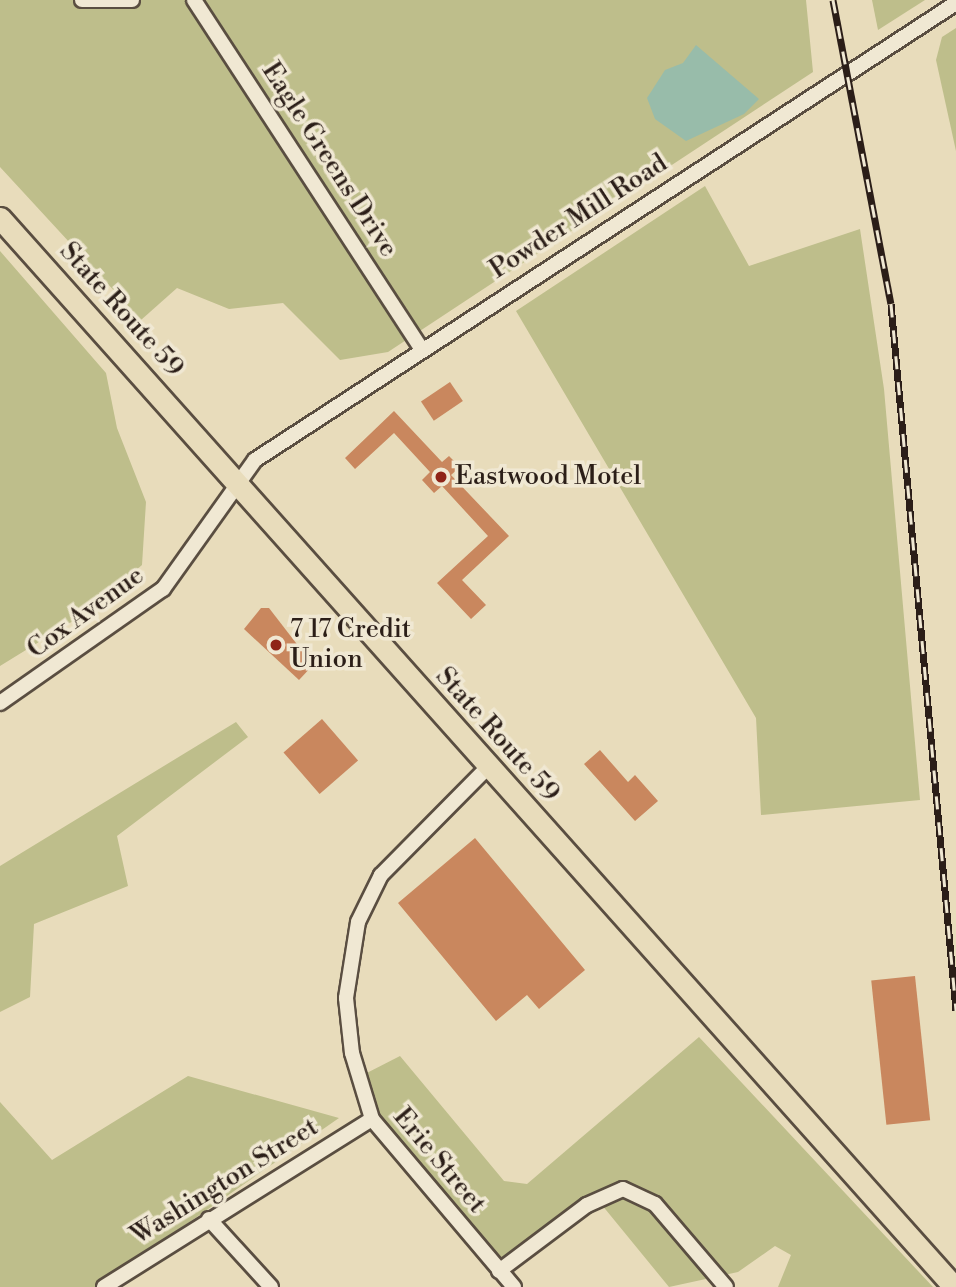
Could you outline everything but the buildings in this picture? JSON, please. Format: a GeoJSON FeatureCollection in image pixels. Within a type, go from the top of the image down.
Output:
{"type":"FeatureCollection","features":[{"type":"Feature","properties":{"kind":"main road","name":"State Route 59"},"geometry":{"type":"LineString","coordinates":[[0,218],[487,768],[954,1287]]}},
{"type":"Feature","properties":{"kind":"street"},"geometry":{"type":"LineString","coordinates":[[82,0],[132,0]]}},
{"type":"Feature","properties":{"kind":"street","name":"Eagle Greens Drive"},"geometry":{"type":"LineString","coordinates":[[194,0],[422,348]]}},
{"type":"Feature","properties":{"kind":"street","name":"Powder Mill Road"},"geometry":{"type":"LineString","coordinates":[[235,481],[255,460],[422,348],[956,3]]}},
{"type":"Feature","properties":{"kind":"street","name":"Cox Avenue"},"geometry":{"type":"LineString","coordinates":[[0,703],[163,589],[235,481]]}},
{"type":"Feature","properties":{"kind":"street","name":"Erie Street"},"geometry":{"type":"LineString","coordinates":[[487,768],[392,860],[358,922],[346,998],[352,1053],[372,1119],[514,1287]]}},
{"type":"Feature","properties":{"kind":"street","name":"Washington Street"},"geometry":{"type":"LineString","coordinates":[[104,1287],[372,1119]]}},
{"type":"Feature","properties":{"kind":"street"},"geometry":{"type":"LineString","coordinates":[[499,1271],[587,1205],[623,1189],[655,1204],[726,1287]]}},
{"type":"Feature","properties":{"kind":"street"},"geometry":{"type":"LineString","coordinates":[[209,1220],[271,1287]]}},
{"type":"Feature","properties":{"kind":"shaded area"},"geometry":{"type":"Polygon","coordinates":[[[0,0],[806,0],[813,72],[388,352],[340,360],[283,303],[229,309],[177,288],[141,320],[0,167],[0,0]]]}},
{"type":"Feature","properties":{"kind":"shaded area"},"geometry":{"type":"Polygon","coordinates":[[[872,0],[925,0],[878,30],[872,0]]]}},
{"type":"Feature","properties":{"kind":"shaded area"},"geometry":{"type":"Polygon","coordinates":[[[956,28],[956,151],[936,60],[942,37],[956,28]]]}},
{"type":"Feature","properties":{"kind":"shaded area"},"geometry":{"type":"Polygon","coordinates":[[[696,45],[759,99],[744,114],[686,141],[655,119],[647,98],[665,70],[683,63],[696,45]]]}},
{"type":"Feature","properties":{"kind":"shaded area"},"geometry":{"type":"Polygon","coordinates":[[[705,186],[749,266],[860,229],[884,389],[920,800],[761,815],[756,718],[516,311],[705,186]]]}},
{"type":"Feature","properties":{"kind":"shaded area"},"geometry":{"type":"Polygon","coordinates":[[[0,251],[106,373],[117,428],[146,502],[142,565],[86,613],[0,666],[0,251]]]}},
{"type":"Feature","properties":{"kind":"shaded area"},"geometry":{"type":"Polygon","coordinates":[[[236,722],[248,737],[117,836],[128,886],[34,924],[30,997],[0,1012],[0,866],[236,722]]]}},
{"type":"Feature","properties":{"kind":"shaded area"},"geometry":{"type":"Polygon","coordinates":[[[699,1037],[933,1287],[778,1287],[791,1255],[775,1246],[738,1272],[669,1287],[597,1199],[499,1271],[372,1119],[357,1078],[400,1056],[504,1181],[527,1184],[699,1037]]]}},
{"type":"Feature","properties":{"kind":"shaded area"},"geometry":{"type":"Polygon","coordinates":[[[188,1076],[339,1118],[96,1287],[0,1287],[0,1102],[52,1160],[188,1076]]]}},
{"type":"Feature","properties":{"kind":"railway"},"geometry":{"type":"LineString","coordinates":[[833,0],[891,304],[956,1010]]}},
{"type":"Feature","properties":{"kind":"place","name":"Eastwood Motel"},"geometry":{"type":"Point","coordinates":[441,477]}},
{"type":"Feature","properties":{"kind":"place","name":"7 17 Credit Union"},"geometry":{"type":"Point","coordinates":[276,645]}}]}
